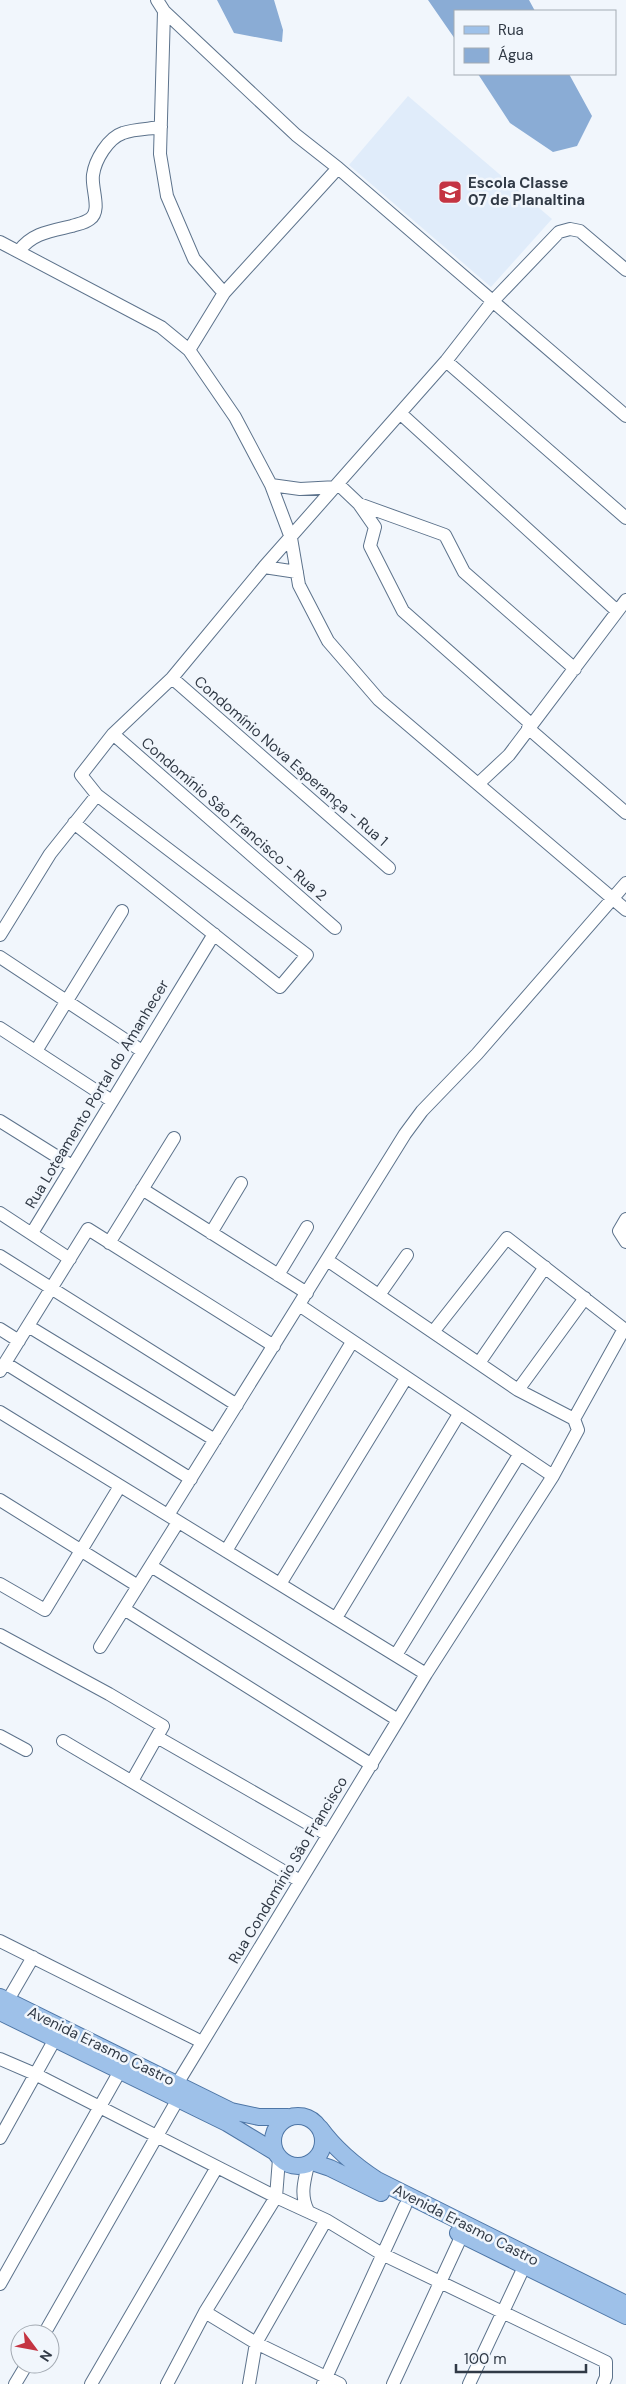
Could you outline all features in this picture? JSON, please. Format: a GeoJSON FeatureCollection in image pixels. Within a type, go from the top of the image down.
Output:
{"type":"FeatureCollection","features":[{"type":"Feature","properties":{"kind":"main road","name":"Avenida Erasmo Castro"},"geometry":{"type":"LineString","coordinates":[[3,2003],[55,2039],[120,2071],[231,2111],[259,2117],[288,2117]]}},
{"type":"Feature","properties":{"kind":"main road","name":"Avenida Erasmo Castro"},"geometry":{"type":"LineString","coordinates":[[3,2003],[178,2092],[277,2156]]}},
{"type":"Feature","properties":{"kind":"main road"},"geometry":{"type":"LineString","coordinates":[[288,2117],[306,2117],[314,2121],[320,2128],[323,2146],[319,2155],[310,2163],[292,2166],[277,2156],[272,2144],[276,2128],[288,2117]]}},
{"type":"Feature","properties":{"kind":"main road","name":"Avenida Erasmo Castro"},"geometry":{"type":"LineString","coordinates":[[320,2128],[334,2147],[355,2166],[377,2180],[626,2304]]}},
{"type":"Feature","properties":{"kind":"main road","name":"Avenida Erasmo Castro"},"geometry":{"type":"LineString","coordinates":[[310,2163],[330,2168],[524,2267],[626,2316]]}},
{"type":"Feature","properties":{"kind":"street"},"geometry":{"type":"LineString","coordinates":[[157,0],[164,11],[296,135],[338,168],[626,416]]}},
{"type":"Feature","properties":{"kind":"street"},"geometry":{"type":"LineString","coordinates":[[164,11],[160,154],[167,196],[194,258],[224,293]]}},
{"type":"Feature","properties":{"kind":"street"},"geometry":{"type":"LineString","coordinates":[[19,251],[26,241],[37,234],[84,223],[92,219],[96,210],[93,176],[100,156],[112,140],[123,133],[160,127]]}},
{"type":"Feature","properties":{"kind":"street"},"geometry":{"type":"LineString","coordinates":[[189,350],[224,293],[338,168]]}},
{"type":"Feature","properties":{"kind":"street"},"geometry":{"type":"LineString","coordinates":[[74,823],[280,987],[307,954],[97,795],[81,775],[113,734],[172,678],[264,567],[338,486],[446,361],[492,302],[559,232],[570,229],[580,231],[626,270]]}},
{"type":"Feature","properties":{"kind":"street"},"geometry":{"type":"LineString","coordinates":[[0,242],[161,327],[189,350],[235,417],[271,485],[290,538],[299,585],[328,641],[379,700],[626,910]]}},
{"type":"Feature","properties":{"kind":"street"},"geometry":{"type":"LineString","coordinates":[[446,361],[626,518]]}},
{"type":"Feature","properties":{"kind":"street"},"geometry":{"type":"LineString","coordinates":[[400,413],[617,611]]}},
{"type":"Feature","properties":{"kind":"street"},"geometry":{"type":"LineString","coordinates":[[271,485],[300,489],[338,486],[359,504],[375,527],[370,546],[403,610],[626,813]]}},
{"type":"Feature","properties":{"kind":"street"},"geometry":{"type":"LineString","coordinates":[[359,504],[445,535],[464,572],[575,669]]}},
{"type":"Feature","properties":{"kind":"street"},"geometry":{"type":"LineString","coordinates":[[264,567],[297,572]]}},
{"type":"Feature","properties":{"kind":"street"},"geometry":{"type":"LineString","coordinates":[[478,784],[509,755],[626,600]]}},
{"type":"Feature","properties":{"kind":"street","name":"Condomínio Nova Esperança - Rua 1"},"geometry":{"type":"LineString","coordinates":[[172,678],[390,868]]}},
{"type":"Feature","properties":{"kind":"street","name":"Condomínio São Francisco - Rua 2"},"geometry":{"type":"LineString","coordinates":[[113,734],[335,928]]}},
{"type":"Feature","properties":{"kind":"street"},"geometry":{"type":"LineString","coordinates":[[0,935],[50,854],[97,795]]}},
{"type":"Feature","properties":{"kind":"street"},"geometry":{"type":"LineString","coordinates":[[100,1647],[151,1566],[191,1478],[405,1134],[422,1112],[477,1054],[626,883]]}},
{"type":"Feature","properties":{"kind":"street"},"geometry":{"type":"LineString","coordinates":[[36,1051],[122,911]]}},
{"type":"Feature","properties":{"kind":"street","name":"Rua Loteamento Portal do Amanhecer"},"geometry":{"type":"LineString","coordinates":[[70,1259],[32,1232],[214,934]]}},
{"type":"Feature","properties":{"kind":"street"},"geometry":{"type":"LineString","coordinates":[[0,957],[142,1051]]}},
{"type":"Feature","properties":{"kind":"street"},"geometry":{"type":"LineString","coordinates":[[0,1028],[112,1100]]}},
{"type":"Feature","properties":{"kind":"street"},"geometry":{"type":"LineString","coordinates":[[0,1121],[72,1166]]}},
{"type":"Feature","properties":{"kind":"street"},"geometry":{"type":"LineString","coordinates":[[109,1243],[174,1138]]}},
{"type":"Feature","properties":{"kind":"street"},"geometry":{"type":"LineString","coordinates":[[211,1233],[241,1183]]}},
{"type":"Feature","properties":{"kind":"street"},"geometry":{"type":"LineString","coordinates":[[142,1190],[306,1293]]}},
{"type":"Feature","properties":{"kind":"street"},"geometry":{"type":"LineString","coordinates":[[0,1213],[32,1232]]}},
{"type":"Feature","properties":{"kind":"street"},"geometry":{"type":"LineString","coordinates":[[626,1219],[619,1230],[626,1242]]}},
{"type":"Feature","properties":{"kind":"street"},"geometry":{"type":"LineString","coordinates":[[278,1275],[307,1227]]}},
{"type":"Feature","properties":{"kind":"street"},"geometry":{"type":"LineString","coordinates":[[191,1478],[2,1368],[88,1230],[274,1346]]}},
{"type":"Feature","properties":{"kind":"street"},"geometry":{"type":"LineString","coordinates":[[327,1260],[518,1390],[574,1419],[624,1329],[507,1238],[433,1332]]}},
{"type":"Feature","properties":{"kind":"street"},"geometry":{"type":"LineString","coordinates":[[378,1295],[407,1254]]}},
{"type":"Feature","properties":{"kind":"street"},"geometry":{"type":"LineString","coordinates":[[0,1256],[237,1405]]}},
{"type":"Feature","properties":{"kind":"street"},"geometry":{"type":"LineString","coordinates":[[479,1363],[545,1267]]}},
{"type":"Feature","properties":{"kind":"street"},"geometry":{"type":"LineString","coordinates":[[518,1390],[585,1298]]}},
{"type":"Feature","properties":{"kind":"street"},"geometry":{"type":"LineString","coordinates":[[299,1306],[553,1476]]}},
{"type":"Feature","properties":{"kind":"street"},"geometry":{"type":"LineString","coordinates":[[28,1326],[215,1440]]}},
{"type":"Feature","properties":{"kind":"street"},"geometry":{"type":"LineString","coordinates":[[0,1329],[19,1341]]}},
{"type":"Feature","properties":{"kind":"street"},"geometry":{"type":"LineString","coordinates":[[226,1551],[352,1342]]}},
{"type":"Feature","properties":{"kind":"street"},"geometry":{"type":"LineString","coordinates":[[280,1584],[406,1378]]}},
{"type":"Feature","properties":{"kind":"street"},"geometry":{"type":"LineString","coordinates":[[0,1412],[426,1674]]}},
{"type":"Feature","properties":{"kind":"street"},"geometry":{"type":"LineString","coordinates":[[336,1618],[459,1414]]}},
{"type":"Feature","properties":{"kind":"street","name":"Rua Condomínio São Francisco"},"geometry":{"type":"LineString","coordinates":[[50,2324],[157,2137],[202,2042],[426,1674],[553,1476],[576,1436],[578,1430],[574,1419]]}},
{"type":"Feature","properties":{"kind":"street"},"geometry":{"type":"LineString","coordinates":[[396,1655],[519,1454]]}},
{"type":"Feature","properties":{"kind":"street"},"geometry":{"type":"LineString","coordinates":[[0,1584],[45,1610],[120,1486]]}},
{"type":"Feature","properties":{"kind":"street"},"geometry":{"type":"LineString","coordinates":[[0,1500],[138,1586]]}},
{"type":"Feature","properties":{"kind":"street"},"geometry":{"type":"LineString","coordinates":[[151,1566],[398,1720]]}},
{"type":"Feature","properties":{"kind":"street"},"geometry":{"type":"LineString","coordinates":[[124,1609],[372,1765]]}},
{"type":"Feature","properties":{"kind":"street"},"geometry":{"type":"LineString","coordinates":[[0,1635],[81,1679],[160,1731],[328,1835]]}},
{"type":"Feature","properties":{"kind":"street"},"geometry":{"type":"LineString","coordinates":[[132,1782],[160,1731]]}},
{"type":"Feature","properties":{"kind":"street"},"geometry":{"type":"LineString","coordinates":[[0,1736],[26,1750]]}},
{"type":"Feature","properties":{"kind":"street"},"geometry":{"type":"LineString","coordinates":[[63,1741],[300,1881]]}},
{"type":"Feature","properties":{"kind":"street"},"geometry":{"type":"LineString","coordinates":[[0,1941],[202,2042]]}},
{"type":"Feature","properties":{"kind":"street"},"geometry":{"type":"LineString","coordinates":[[3,2003],[33,1957]]}},
{"type":"Feature","properties":{"kind":"street"},"geometry":{"type":"LineString","coordinates":[[0,2138],[55,2039]]}},
{"type":"Feature","properties":{"kind":"street"},"geometry":{"type":"LineString","coordinates":[[0,2058],[276,2197],[326,2220],[382,2254],[442,2281],[606,2362],[606,2377],[603,2384]]}},
{"type":"Feature","properties":{"kind":"street"},"geometry":{"type":"LineString","coordinates":[[0,2284],[101,2108],[120,2071]]}},
{"type":"Feature","properties":{"kind":"street"},"geometry":{"type":"LineString","coordinates":[[167,2384],[205,2312],[276,2197],[277,2156]]}},
{"type":"Feature","properties":{"kind":"street"},"geometry":{"type":"LineString","coordinates":[[308,2211],[304,2203],[302,2190],[310,2163]]}},
{"type":"Feature","properties":{"kind":"street"},"geometry":{"type":"LineString","coordinates":[[91,2384],[217,2167]]}},
{"type":"Feature","properties":{"kind":"street"},"geometry":{"type":"LineString","coordinates":[[324,2381],[405,2206]]}},
{"type":"Feature","properties":{"kind":"street"},"geometry":{"type":"LineString","coordinates":[[248,2384],[256,2343],[326,2220]]}},
{"type":"Feature","properties":{"kind":"street"},"geometry":{"type":"LineString","coordinates":[[393,2384],[462,2235]]}},
{"type":"Feature","properties":{"kind":"street"},"geometry":{"type":"LineString","coordinates":[[469,2384],[524,2267]]}},
{"type":"Feature","properties":{"kind":"street"},"geometry":{"type":"LineString","coordinates":[[205,2312],[324,2381],[340,2384]]}},
{"type":"Feature","properties":{"kind":"shaded area","name":"Escola Classe 07 de Planaltina"},"geometry":{"type":"Polygon","coordinates":[[[408,96],[552,219],[491,287],[349,165],[408,96]]]}},
{"type":"Feature","properties":{"kind":"water"},"geometry":{"type":"Polygon","coordinates":[[[217,0],[274,0],[283,30],[282,42],[234,33],[217,0]]]}},
{"type":"Feature","properties":{"kind":"water"},"geometry":{"type":"Polygon","coordinates":[[[428,0],[529,0],[534,10],[454,10],[454,38],[428,0]]]}},
{"type":"Feature","properties":{"kind":"water"},"geometry":{"type":"Polygon","coordinates":[[[479,75],[570,75],[592,116],[577,146],[553,152],[510,123],[479,75]]]}},
{"type":"Feature","properties":{"kind":"place","name":"Escola Classe 07 de Planaltina"},"geometry":{"type":"Point","coordinates":[450,192]}}]}
